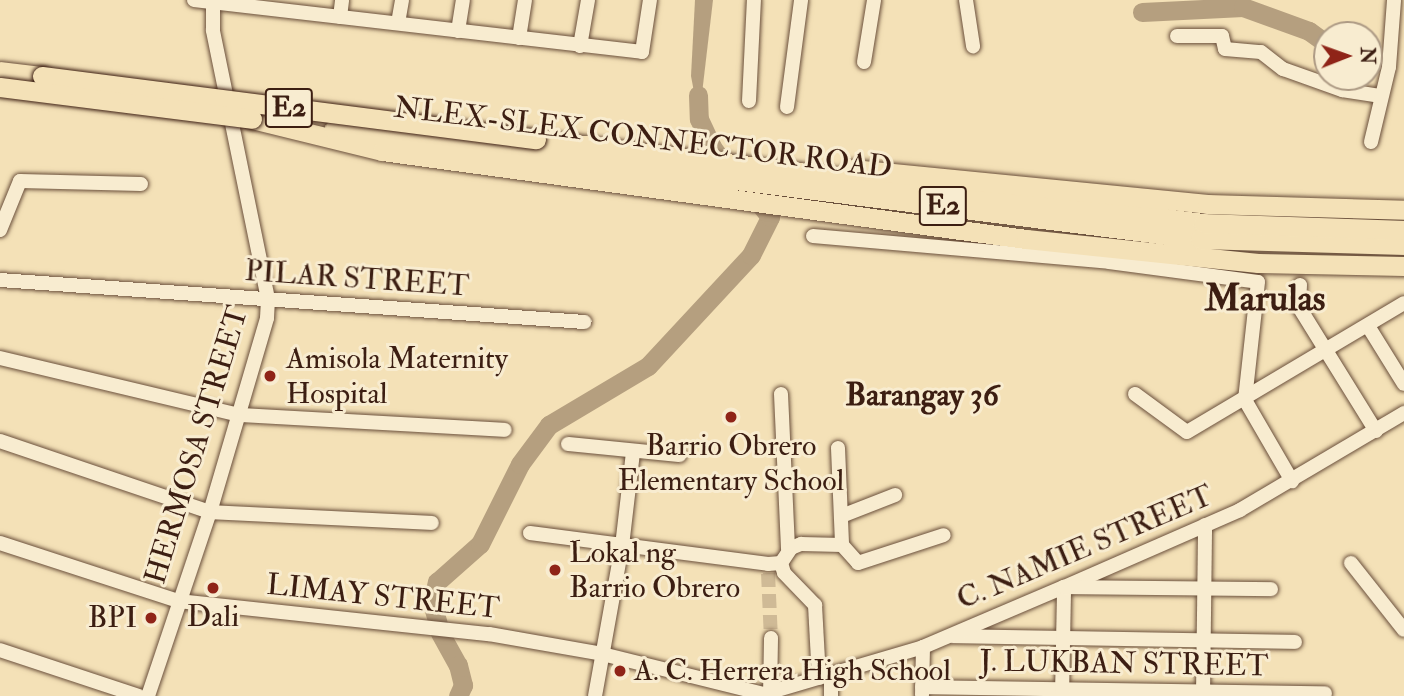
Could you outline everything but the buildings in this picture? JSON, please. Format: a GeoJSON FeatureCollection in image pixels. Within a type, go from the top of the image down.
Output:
{"type":"FeatureCollection","features":[{"type":"Feature","properties":{"kind":"highway","name":"NLEX-SLEX CONNECTOR ROAD"},"geometry":{"type":"LineString","coordinates":[[0,71],[1203,223],[1404,230]]}},
{"type":"Feature","properties":{"kind":"highway","name":"NLEX-SLEX CONNECTOR ROAD"},"geometry":{"type":"LineString","coordinates":[[0,87],[1200,239],[1404,245]]}},
{"type":"Feature","properties":{"kind":"highway"},"geometry":{"type":"LineString","coordinates":[[253,119],[382,151],[1145,253],[1258,263],[1404,266]]}},
{"type":"Feature","properties":{"kind":"highway"},"geometry":{"type":"LineString","coordinates":[[792,172],[891,170],[1207,204],[1404,210]]}},
{"type":"Feature","properties":{"kind":"street"},"geometry":{"type":"LineString","coordinates":[[194,0],[280,5],[340,17],[642,52],[650,0]]}},
{"type":"Feature","properties":{"kind":"street"},"geometry":{"type":"LineString","coordinates":[[340,17],[342,0]]}},
{"type":"Feature","properties":{"kind":"street"},"geometry":{"type":"LineString","coordinates":[[398,23],[402,0]]}},
{"type":"Feature","properties":{"kind":"street"},"geometry":{"type":"LineString","coordinates":[[458,31],[463,0]]}},
{"type":"Feature","properties":{"kind":"street"},"geometry":{"type":"LineString","coordinates":[[519,38],[525,0]]}},
{"type":"Feature","properties":{"kind":"street"},"geometry":{"type":"LineString","coordinates":[[580,46],[588,0]]}},
{"type":"Feature","properties":{"kind":"street"},"geometry":{"type":"LineString","coordinates":[[749,101],[754,0]]}},
{"type":"Feature","properties":{"kind":"street"},"geometry":{"type":"LineString","coordinates":[[787,107],[801,0]]}},
{"type":"Feature","properties":{"kind":"street"},"geometry":{"type":"LineString","coordinates":[[864,62],[874,0]]}},
{"type":"Feature","properties":{"kind":"street"},"geometry":{"type":"LineString","coordinates":[[966,0],[973,46]]}},
{"type":"Feature","properties":{"kind":"street"},"geometry":{"type":"LineString","coordinates":[[1371,142],[1389,67],[1394,0]]}},
{"type":"Feature","properties":{"kind":"street","name":"HERMOSA STREET"},"geometry":{"type":"LineString","coordinates":[[148,696],[210,512],[267,318],[268,299],[213,30],[213,1]]}},
{"type":"Feature","properties":{"kind":"street"},"geometry":{"type":"LineString","coordinates":[[1177,36],[1222,37],[1225,49],[1261,52],[1283,69],[1342,90],[1380,96]]}},
{"type":"Feature","properties":{"kind":"street"},"geometry":{"type":"LineString","coordinates":[[1389,67],[1404,72]]}},
{"type":"Feature","properties":{"kind":"street"},"geometry":{"type":"LineString","coordinates":[[0,230],[20,181],[141,184]]}},
{"type":"Feature","properties":{"kind":"street"},"geometry":{"type":"LineString","coordinates":[[813,236],[1109,262],[1258,282],[1245,400],[1292,481]]}},
{"type":"Feature","properties":{"kind":"street","name":"PILAR STREET"},"geometry":{"type":"LineString","coordinates":[[0,280],[584,322]]}},
{"type":"Feature","properties":{"kind":"street"},"geometry":{"type":"LineString","coordinates":[[1300,285],[1298,306],[1376,431]]}},
{"type":"Feature","properties":{"kind":"street"},"geometry":{"type":"LineString","coordinates":[[1135,394],[1185,433],[1245,400],[1404,303]]}},
{"type":"Feature","properties":{"kind":"street"},"geometry":{"type":"LineString","coordinates":[[1368,326],[1404,384]]}},
{"type":"Feature","properties":{"kind":"street"},"geometry":{"type":"LineString","coordinates":[[0,358],[239,415],[505,430]]}},
{"type":"Feature","properties":{"kind":"street"},"geometry":{"type":"LineString","coordinates":[[781,394],[776,563],[815,604],[825,676],[831,696]]}},
{"type":"Feature","properties":{"kind":"street","name":"C. NAMIE STREET"},"geometry":{"type":"LineString","coordinates":[[765,694],[923,646],[1205,525],[1292,481],[1404,413]]}},
{"type":"Feature","properties":{"kind":"street"},"geometry":{"type":"LineString","coordinates":[[0,441],[210,512],[432,523]]}},
{"type":"Feature","properties":{"kind":"street"},"geometry":{"type":"LineString","coordinates":[[568,444],[633,453],[680,455]]}},
{"type":"Feature","properties":{"kind":"street"},"geometry":{"type":"LineString","coordinates":[[838,448],[844,515],[842,545],[858,563],[944,535]]}},
{"type":"Feature","properties":{"kind":"street"},"geometry":{"type":"LineString","coordinates":[[595,696],[622,546],[633,453]]}},
{"type":"Feature","properties":{"kind":"street"},"geometry":{"type":"LineString","coordinates":[[844,515],[895,495]]}},
{"type":"Feature","properties":{"kind":"street"},"geometry":{"type":"LineString","coordinates":[[1203,693],[1205,525]]}},
{"type":"Feature","properties":{"kind":"street"},"geometry":{"type":"LineString","coordinates":[[530,534],[776,563],[801,544],[842,545]]}},
{"type":"Feature","properties":{"kind":"street","name":"LIMAY STREET"},"geometry":{"type":"LineString","coordinates":[[0,543],[178,601],[476,632],[602,654],[765,694]]}},
{"type":"Feature","properties":{"kind":"street"},"geometry":{"type":"LineString","coordinates":[[1351,563],[1404,631]]}},
{"type":"Feature","properties":{"kind":"street"},"geometry":{"type":"LineString","coordinates":[[1062,692],[1064,587],[1271,589]]}},
{"type":"Feature","properties":{"kind":"street"},"geometry":{"type":"LineString","coordinates":[[948,636],[1295,642]]}},
{"type":"Feature","properties":{"kind":"street"},"geometry":{"type":"LineString","coordinates":[[765,694],[771,638]]}},
{"type":"Feature","properties":{"kind":"street"},"geometry":{"type":"LineString","coordinates":[[922,692],[923,646]]}},
{"type":"Feature","properties":{"kind":"street"},"geometry":{"type":"LineString","coordinates":[[0,650],[139,696]]}},
{"type":"Feature","properties":{"kind":"street","name":"J. LUKBAN STREET"},"geometry":{"type":"LineString","coordinates":[[922,692],[1325,692]]}},
{"type":"Feature","properties":{"kind":"shaded area"},"geometry":{"type":"Polygon","coordinates":[[[695,0],[713,0],[699,119],[691,76],[695,0]]]}},
{"type":"Feature","properties":{"kind":"waterway"},"geometry":{"type":"LineString","coordinates":[[1142,12],[1243,7],[1313,34]]}},
{"type":"Feature","properties":{"kind":"waterway"},"geometry":{"type":"LineString","coordinates":[[698,95],[699,119],[712,147],[730,172]]}},
{"type":"Feature","properties":{"kind":"waterway"},"geometry":{"type":"LineString","coordinates":[[438,624],[432,603],[437,582],[480,544],[520,464],[549,425],[648,366],[751,255],[770,217],[751,193]]}},
{"type":"Feature","properties":{"kind":"waterway"},"geometry":{"type":"LineString","coordinates":[[440,633],[458,665],[463,685],[458,696]]}},
{"type":"Feature","properties":{"kind":"tunnel"},"geometry":{"type":"LineString","coordinates":[[768,573],[771,638]]}},
{"type":"Feature","properties":{"kind":"place","name":"Amisola Maternity Hospital"},"geometry":{"type":"Point","coordinates":[270,376]}},
{"type":"Feature","properties":{"kind":"place","name":"Barrio Obrero Elementary School"},"geometry":{"type":"Point","coordinates":[731,417]}},
{"type":"Feature","properties":{"kind":"place","name":"Lokal ng Barrio Obrero"},"geometry":{"type":"Point","coordinates":[555,570]}},
{"type":"Feature","properties":{"kind":"place","name":"Dali"},"geometry":{"type":"Point","coordinates":[213,588]}},
{"type":"Feature","properties":{"kind":"place","name":"BPI"},"geometry":{"type":"Point","coordinates":[151,618]}},
{"type":"Feature","properties":{"kind":"place","name":"A. C. Herrera High School"},"geometry":{"type":"Point","coordinates":[620,671]}},
{"type":"Feature","properties":{"kind":"district","name":"Marulas"},"geometry":{"type":"Point","coordinates":[1265,299]}},
{"type":"Feature","properties":{"kind":"district","name":"Barangay 36"},"geometry":{"type":"Point","coordinates":[922,395]}}]}
